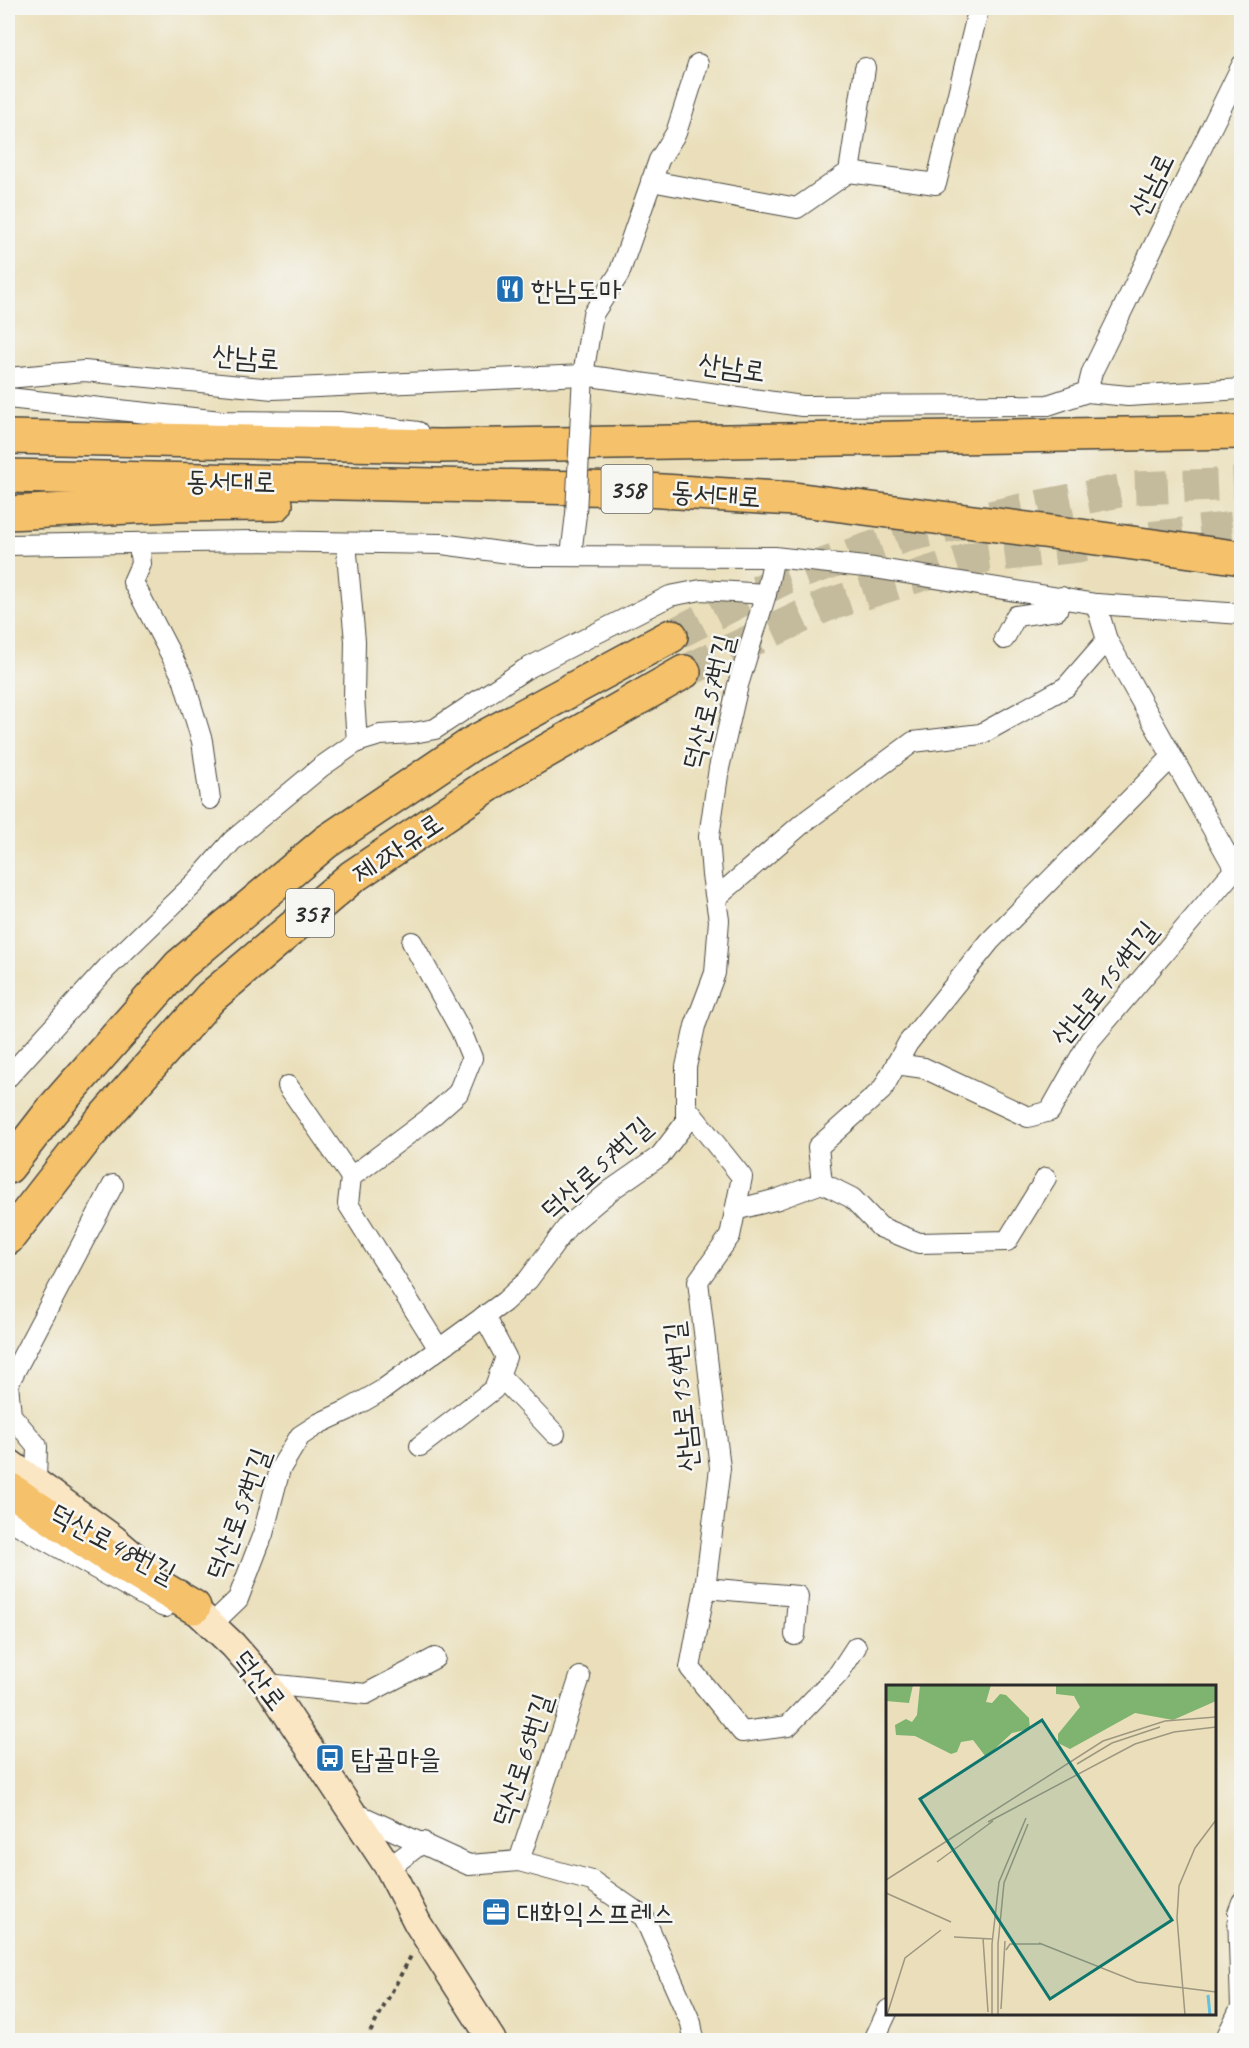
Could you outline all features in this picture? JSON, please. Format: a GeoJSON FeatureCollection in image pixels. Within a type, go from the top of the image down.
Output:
{"type":"FeatureCollection","features":[{"type":"Feature","properties":{"kind":"highway","name":"동서대로"},"geometry":{"type":"LineString","coordinates":[[8,437],[440,446],[1242,432]]}},
{"type":"Feature","properties":{"kind":"highway","name":"동서대로"},"geometry":{"type":"LineString","coordinates":[[8,476],[629,489],[794,499],[1242,558]]}},
{"type":"Feature","properties":{"kind":"highway"},"geometry":{"type":"LineString","coordinates":[[8,513],[182,505],[343,502],[461,504],[547,488]]}},
{"type":"Feature","properties":{"kind":"highway","name":"제2자유로"},"geometry":{"type":"LineString","coordinates":[[8,1167],[53,1109],[180,965],[326,842],[473,743],[671,636]]}},
{"type":"Feature","properties":{"kind":"highway","name":"제2자유로"},"geometry":{"type":"LineString","coordinates":[[8,1238],[87,1137],[211,997],[352,877],[496,780],[684,672]]}},
{"type":"Feature","properties":{"kind":"highway"},"geometry":{"type":"LineString","coordinates":[[22,1485],[106,1555],[203,1615]]}},
{"type":"Feature","properties":{"kind":"street"},"geometry":{"type":"LineString","coordinates":[[651,181],[796,208],[849,172],[936,184],[978,11]]}},
{"type":"Feature","properties":{"kind":"street"},"geometry":{"type":"LineString","coordinates":[[571,555],[576,514],[583,375],[593,314],[619,274],[659,160],[676,133],[698,64]]}},
{"type":"Feature","properties":{"kind":"street","name":"산남로"},"geometry":{"type":"LineString","coordinates":[[8,378],[84,371],[273,389],[583,375],[802,406],[1048,405],[1087,392],[1092,372],[1242,65]]}},
{"type":"Feature","properties":{"kind":"street"},"geometry":{"type":"LineString","coordinates":[[849,172],[865,68]]}},
{"type":"Feature","properties":{"kind":"street"},"geometry":{"type":"LineString","coordinates":[[1087,392],[1128,396],[1242,389]]}},
{"type":"Feature","properties":{"kind":"street"},"geometry":{"type":"LineString","coordinates":[[8,398],[221,421],[340,422],[522,444]]}},
{"type":"Feature","properties":{"kind":"street"},"geometry":{"type":"LineString","coordinates":[[8,545],[253,541],[442,544],[531,556],[774,556],[874,568],[1096,604],[1242,614]]}},
{"type":"Feature","properties":{"kind":"street"},"geometry":{"type":"LineString","coordinates":[[139,543],[141,564],[133,582],[183,678],[202,741],[210,799]]}},
{"type":"Feature","properties":{"kind":"street"},"geometry":{"type":"LineString","coordinates":[[346,543],[355,640],[354,698],[357,742]]}},
{"type":"Feature","properties":{"kind":"street","name":"덕산로57번길"},"geometry":{"type":"LineString","coordinates":[[203,1615],[238,1599],[263,1534],[280,1469],[300,1436],[381,1391],[504,1302],[528,1280],[568,1226],[611,1190],[660,1155],[686,1122],[686,1067],[695,1026],[715,973],[719,920],[709,837],[719,768],[738,685],[766,594],[774,556]]}},
{"type":"Feature","properties":{"kind":"street"},"geometry":{"type":"LineString","coordinates":[[8,1077],[107,968],[197,881],[232,841],[321,767],[357,742],[380,735],[435,729],[524,670],[670,596],[701,590],[766,594]]}},
{"type":"Feature","properties":{"kind":"street"},"geometry":{"type":"LineString","coordinates":[[1004,639],[1016,616],[1057,610],[1062,597]]}},
{"type":"Feature","properties":{"kind":"street","name":"산남로154번길"},"geometry":{"type":"LineString","coordinates":[[896,1064],[924,1068],[1028,1117],[1050,1111],[1090,1040],[1235,869],[1107,640],[1096,604]]}},
{"type":"Feature","properties":{"kind":"street"},"geometry":{"type":"LineString","coordinates":[[716,898],[803,823],[913,742],[981,734],[1066,687],[1107,640]]}},
{"type":"Feature","properties":{"kind":"street"},"geometry":{"type":"LineString","coordinates":[[822,1183],[818,1147],[882,1090],[908,1043],[990,941],[1172,757]]}},
{"type":"Feature","properties":{"kind":"street"},"geometry":{"type":"LineString","coordinates":[[351,1177],[431,1117],[458,1093],[472,1058],[461,1031],[412,942]]}},
{"type":"Feature","properties":{"kind":"street"},"geometry":{"type":"LineString","coordinates":[[288,1086],[351,1177],[348,1204],[439,1349]]}},
{"type":"Feature","properties":{"kind":"street","name":"산남로154번길"},"geometry":{"type":"LineString","coordinates":[[686,1107],[742,1177],[730,1236],[698,1281],[720,1468],[705,1588],[690,1668],[742,1732],[788,1726],[839,1673],[856,1647]]}},
{"type":"Feature","properties":{"kind":"street"},"geometry":{"type":"LineString","coordinates":[[735,1210],[778,1200],[822,1183],[852,1198],[880,1227],[919,1243],[1007,1241],[1047,1178]]}},
{"type":"Feature","properties":{"kind":"street"},"geometry":{"type":"LineString","coordinates":[[22,1485],[37,1446],[10,1416],[8,1384],[113,1185]]}},
{"type":"Feature","properties":{"kind":"street"},"geometry":{"type":"LineString","coordinates":[[420,1446],[494,1389],[506,1357],[484,1316]]}},
{"type":"Feature","properties":{"kind":"street"},"geometry":{"type":"LineString","coordinates":[[499,1375],[555,1434]]}},
{"type":"Feature","properties":{"kind":"street"},"geometry":{"type":"LineString","coordinates":[[8,1462],[22,1485]]}},
{"type":"Feature","properties":{"kind":"street","name":"덕산로48번길"},"geometry":{"type":"LineString","coordinates":[[8,1520],[162,1606],[203,1615]]}},
{"type":"Feature","properties":{"kind":"street"},"geometry":{"type":"LineString","coordinates":[[705,1588],[798,1596],[795,1635]]}},
{"type":"Feature","properties":{"kind":"street","name":"덕산로"},"geometry":{"type":"LineString","coordinates":[[203,1615],[267,1684],[389,1868],[423,1932],[492,2040]]}},
{"type":"Feature","properties":{"kind":"street"},"geometry":{"type":"LineString","coordinates":[[267,1684],[366,1694],[435,1658]]}},
{"type":"Feature","properties":{"kind":"street","name":"덕산로65번길"},"geometry":{"type":"LineString","coordinates":[[519,1861],[580,1677]]}},
{"type":"Feature","properties":{"kind":"street","name":"덕산로65번길"},"geometry":{"type":"LineString","coordinates":[[353,1812],[423,1842],[469,1865],[519,1861],[592,1881],[644,1917],[691,2023],[694,2040]]}},
{"type":"Feature","properties":{"kind":"street"},"geometry":{"type":"LineString","coordinates":[[389,1868],[423,1842]]}},
{"type":"Feature","properties":{"kind":"street"},"geometry":{"type":"LineString","coordinates":[[1225,2040],[1240,2007],[1238,1913],[1242,1902]]}},
{"type":"Feature","properties":{"kind":"street"},"geometry":{"type":"LineString","coordinates":[[874,2040],[886,2014]]}},
{"type":"Feature","properties":{"kind":"path"},"geometry":{"type":"LineString","coordinates":[[366,2040],[423,1932]]}},
{"type":"Feature","properties":{"kind":"tunnel"},"geometry":{"type":"LineString","coordinates":[[671,636],[785,578],[906,536],[1021,510],[1135,488],[1242,484]]}},
{"type":"Feature","properties":{"kind":"tunnel"},"geometry":{"type":"LineString","coordinates":[[684,672],[825,606],[974,558],[1242,527]]}},
{"type":"Feature","properties":{"kind":"place","name":"한남도마"},"geometry":{"type":"Point","coordinates":[510,289]}},
{"type":"Feature","properties":{"kind":"place","name":"탑골마을"},"geometry":{"type":"Point","coordinates":[330,1758]}},
{"type":"Feature","properties":{"kind":"place","name":"대화익스프레스"},"geometry":{"type":"Point","coordinates":[496,1912]}}]}
